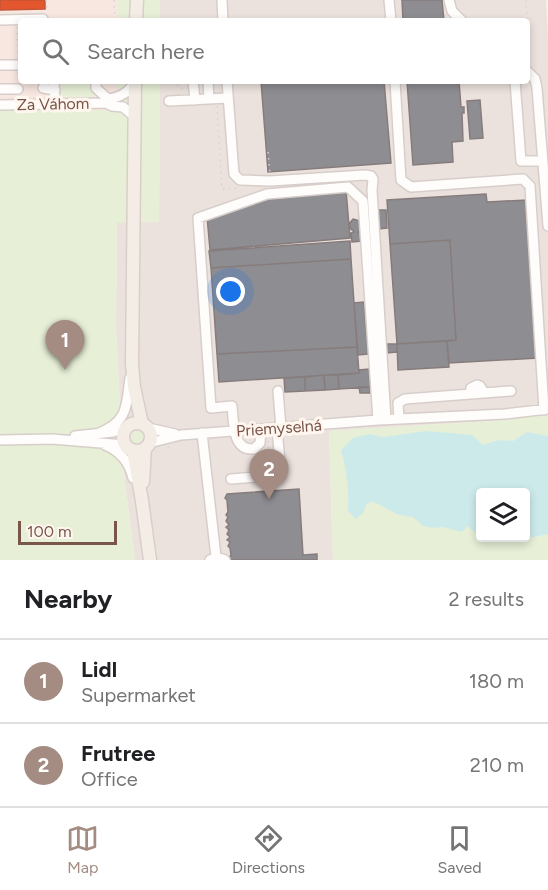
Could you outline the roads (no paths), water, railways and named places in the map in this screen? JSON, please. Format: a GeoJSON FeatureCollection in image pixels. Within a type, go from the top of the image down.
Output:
{"type":"FeatureCollection","features":[{"type":"Feature","properties":{"kind":"main road"},"geometry":{"type":"LineString","coordinates":[[136,18],[137,0]]}},
{"type":"Feature","properties":{"kind":"main road"},"geometry":{"type":"LineString","coordinates":[[135,84],[132,364],[137,426]]}},
{"type":"Feature","properties":{"kind":"main road"},"geometry":{"type":"LineString","coordinates":[[137,426],[151,435],[138,447]]}},
{"type":"Feature","properties":{"kind":"main road"},"geometry":{"type":"LineString","coordinates":[[137,426],[123,436],[138,447],[150,560]]}},
{"type":"Feature","properties":{"kind":"street"},"geometry":{"type":"LineString","coordinates":[[222,0],[223,18]]}},
{"type":"Feature","properties":{"kind":"street"},"geometry":{"type":"LineString","coordinates":[[389,0],[391,18]]}},
{"type":"Feature","properties":{"kind":"street"},"geometry":{"type":"LineString","coordinates":[[449,0],[452,11],[459,18]]}},
{"type":"Feature","properties":{"kind":"street"},"geometry":{"type":"LineString","coordinates":[[28,18],[45,15]]}},
{"type":"Feature","properties":{"kind":"street"},"geometry":{"type":"LineString","coordinates":[[0,20],[18,20]]}},
{"type":"Feature","properties":{"kind":"street"},"geometry":{"type":"LineString","coordinates":[[0,65],[18,65]]}},
{"type":"Feature","properties":{"kind":"street"},"geometry":{"type":"LineString","coordinates":[[530,74],[535,79],[537,88],[548,226]]}},
{"type":"Feature","properties":{"kind":"street"},"geometry":{"type":"LineString","coordinates":[[43,88],[56,84],[55,104]]}},
{"type":"Feature","properties":{"kind":"street"},"geometry":{"type":"LineString","coordinates":[[96,84],[96,88],[112,106],[123,107],[135,117]]}},
{"type":"Feature","properties":{"kind":"street"},"geometry":{"type":"LineString","coordinates":[[107,101],[120,97],[133,84]]}},
{"type":"Feature","properties":{"kind":"street"},"geometry":{"type":"LineString","coordinates":[[193,84],[195,100]]}},
{"type":"Feature","properties":{"kind":"street"},"geometry":{"type":"LineString","coordinates":[[209,84],[213,102]]}},
{"type":"Feature","properties":{"kind":"street"},"geometry":{"type":"LineString","coordinates":[[227,84],[234,174],[240,180],[270,181],[365,175],[373,179],[382,420]]}},
{"type":"Feature","properties":{"kind":"street"},"geometry":{"type":"LineString","coordinates":[[395,84],[401,180],[411,187],[523,179],[530,186],[546,410]]}},
{"type":"Feature","properties":{"kind":"street"},"geometry":{"type":"LineString","coordinates":[[515,84],[521,161],[543,161]]}},
{"type":"Feature","properties":{"kind":"street"},"geometry":{"type":"LineString","coordinates":[[0,89],[18,89]]}},
{"type":"Feature","properties":{"kind":"street"},"geometry":{"type":"LineString","coordinates":[[169,101],[213,102],[228,98]]}},
{"type":"Feature","properties":{"kind":"street","name":"Za Váhom"},"geometry":{"type":"LineString","coordinates":[[0,105],[107,101]]}},
{"type":"Feature","properties":{"kind":"street"},"geometry":{"type":"LineString","coordinates":[[261,429],[260,443],[254,449],[246,450],[240,446],[235,431],[232,406],[211,408],[198,218],[267,194],[348,187],[363,201],[375,382],[382,420]]}},
{"type":"Feature","properties":{"kind":"street"},"geometry":{"type":"LineString","coordinates":[[95,438],[123,417],[132,364]]}},
{"type":"Feature","properties":{"kind":"street"},"geometry":{"type":"LineString","coordinates":[[399,419],[398,403],[405,399],[470,394],[471,388],[477,385],[483,389],[484,393],[510,391]]}},
{"type":"Feature","properties":{"kind":"street"},"geometry":{"type":"LineString","coordinates":[[231,479],[281,476],[278,391]]}},
{"type":"Feature","properties":{"kind":"street","name":"Priemyselná"},"geometry":{"type":"LineString","coordinates":[[95,438],[138,447],[181,435],[202,433],[546,410]]}},
{"type":"Feature","properties":{"kind":"street"},"geometry":{"type":"LineString","coordinates":[[0,440],[95,438],[137,426]]}},
{"type":"Feature","properties":{"kind":"street","name":"Priemyselná"},"geometry":{"type":"LineString","coordinates":[[137,426],[181,435]]}},
{"type":"Feature","properties":{"kind":"street"},"geometry":{"type":"LineString","coordinates":[[202,433],[217,559]]}},
{"type":"Feature","properties":{"kind":"street"},"geometry":{"type":"LineString","coordinates":[[95,438],[119,452],[129,464],[144,517]]}},
{"type":"Feature","properties":{"kind":"water"},"geometry":{"type":"Polygon","coordinates":[[[427,431],[472,435],[483,445],[499,440],[513,441],[527,432],[548,436],[548,534],[530,538],[530,488],[476,488],[476,533],[467,526],[462,532],[443,527],[423,526],[413,517],[399,515],[372,501],[366,505],[363,513],[356,519],[348,511],[347,480],[341,450],[353,438],[370,434],[383,437],[427,431]]]}},
{"type":"Feature","properties":{"kind":"place","name":"Lidl"},"geometry":{"type":"Point","coordinates":[65,370]}},
{"type":"Feature","properties":{"kind":"place","name":"Frutree"},"geometry":{"type":"Point","coordinates":[269,499]}}]}
